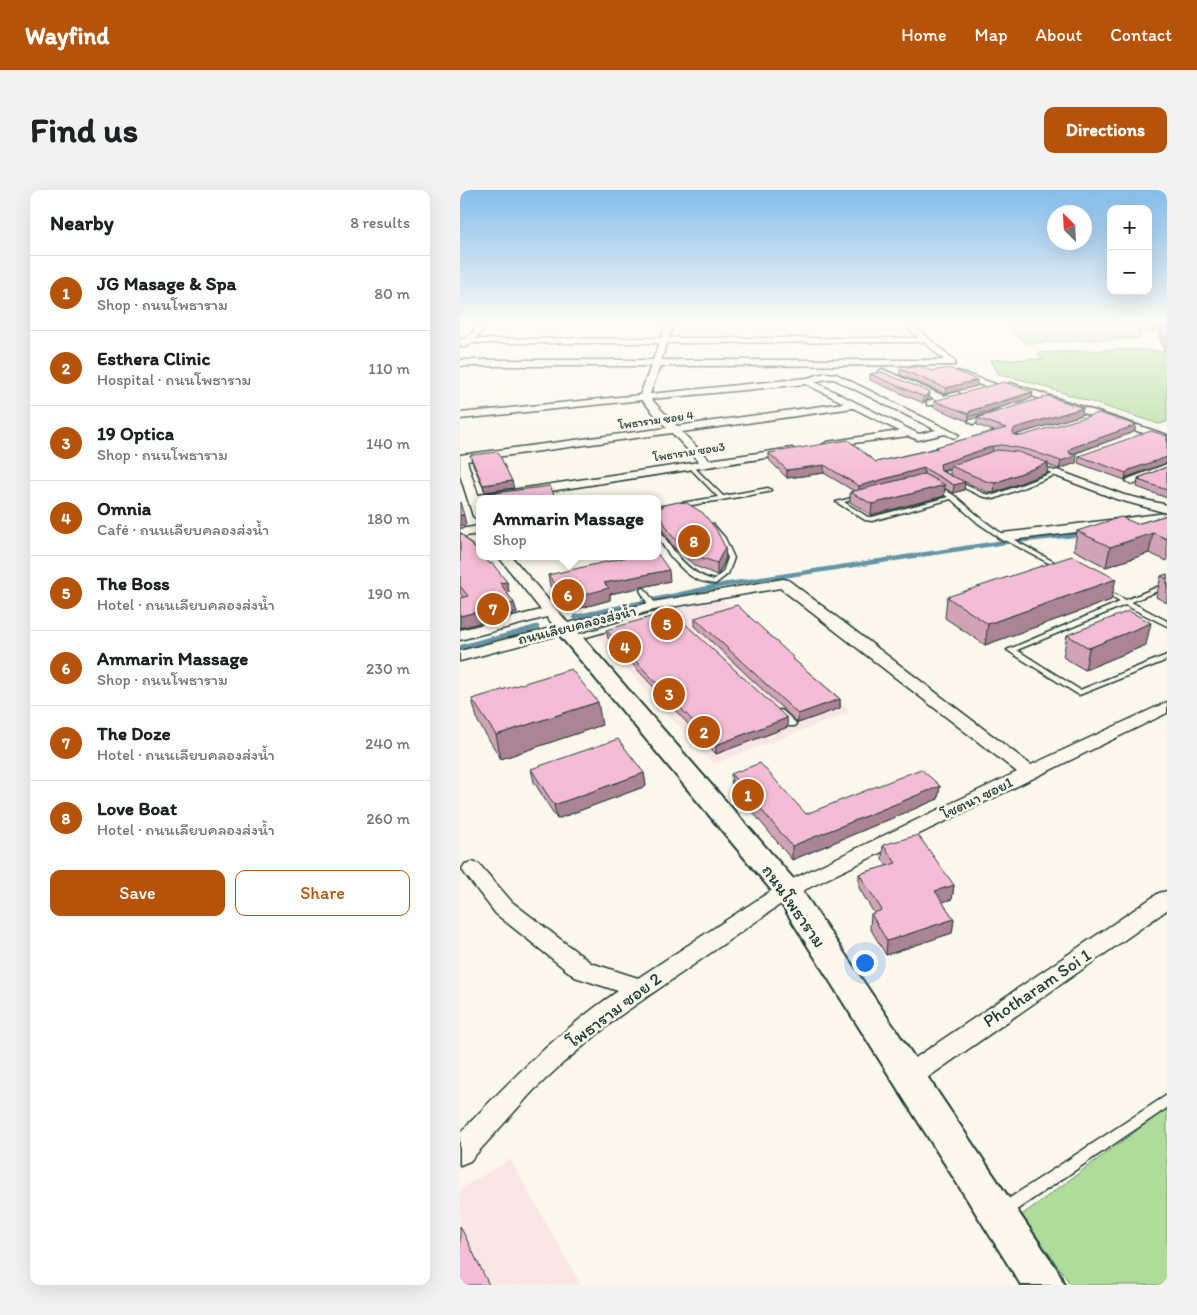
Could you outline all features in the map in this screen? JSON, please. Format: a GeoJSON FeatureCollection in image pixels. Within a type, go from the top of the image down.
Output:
{"type":"FeatureCollection","features":[{"type":"Feature","properties":{"kind":"street"},"geometry":{"type":"LineString","coordinates":[[644,397],[652,373]]}},
{"type":"Feature","properties":{"kind":"street"},"geometry":{"type":"LineString","coordinates":[[885,373],[944,399]]}},
{"type":"Feature","properties":{"kind":"street"},"geometry":{"type":"LineString","coordinates":[[958,374],[992,386]]}},
{"type":"Feature","properties":{"kind":"street"},"geometry":{"type":"LineString","coordinates":[[460,416],[808,381],[826,376],[836,377],[950,433],[918,437],[808,381]]}},
{"type":"Feature","properties":{"kind":"street"},"geometry":{"type":"LineString","coordinates":[[930,402],[1003,383],[1167,438]]}},
{"type":"Feature","properties":{"kind":"street"},"geometry":{"type":"LineString","coordinates":[[644,397],[707,464]]}},
{"type":"Feature","properties":{"kind":"street"},"geometry":{"type":"LineString","coordinates":[[1029,404],[1047,398]]}},
{"type":"Feature","properties":{"kind":"street","name":"โพธาราม ซอย 4"},"geometry":{"type":"LineString","coordinates":[[461,463],[854,405]]}},
{"type":"Feature","properties":{"kind":"street"},"geometry":{"type":"LineString","coordinates":[[973,421],[1010,409]]}},
{"type":"Feature","properties":{"kind":"street"},"geometry":{"type":"LineString","coordinates":[[1080,420],[1097,415]]}},
{"type":"Feature","properties":{"kind":"street"},"geometry":{"type":"LineString","coordinates":[[1133,438],[1150,432]]}},
{"type":"Feature","properties":{"kind":"street","name":"โพธาราม ซอย3"},"geometry":{"type":"LineString","coordinates":[[499,495],[908,433]]}},
{"type":"Feature","properties":{"kind":"street"},"geometry":{"type":"LineString","coordinates":[[461,463],[464,483],[476,508]]}},
{"type":"Feature","properties":{"kind":"street"},"geometry":{"type":"LineString","coordinates":[[1132,481],[1167,467]]}},
{"type":"Feature","properties":{"kind":"street"},"geometry":{"type":"LineString","coordinates":[[1057,473],[1120,497],[1167,509]]}},
{"type":"Feature","properties":{"kind":"street"},"geometry":{"type":"LineString","coordinates":[[1003,537],[1167,517]]}},
{"type":"Feature","properties":{"kind":"street"},"geometry":{"type":"LineString","coordinates":[[460,533],[476,530]]}},
{"type":"Feature","properties":{"kind":"street","name":"ถนนโพธาราม"},"geometry":{"type":"LineString","coordinates":[[507,560],[787,890],[1044,1285]]}},
{"type":"Feature","properties":{"kind":"street","name":"ถนนเลียบคลองส่งน้ำ"},"geometry":{"type":"LineString","coordinates":[[460,656],[650,602],[718,587],[783,578],[1030,773]]}},
{"type":"Feature","properties":{"kind":"street","name":"ถนนเลียบคลองส่งน้ำ"},"geometry":{"type":"LineString","coordinates":[[460,635],[562,626]]}},
{"type":"Feature","properties":{"kind":"street","name":"โชตนา ซอย1"},"geometry":{"type":"LineString","coordinates":[[787,890],[1167,707]]}},
{"type":"Feature","properties":{"kind":"street"},"geometry":{"type":"LineString","coordinates":[[472,869],[504,908],[583,970],[641,989]]}},
{"type":"Feature","properties":{"kind":"street","name":"โพธาราม ซอย 2"},"geometry":{"type":"LineString","coordinates":[[460,1152],[524,1083],[554,1055],[609,1010],[787,890]]}},
{"type":"Feature","properties":{"kind":"street","name":"Photharam Soi 1"},"geometry":{"type":"LineString","coordinates":[[908,1077],[1167,899]]}},
{"type":"Feature","properties":{"kind":"lane"},"geometry":{"type":"LineString","coordinates":[[995,456],[1005,456],[1057,473],[994,496],[983,495],[944,477],[943,474],[995,456]]}},
{"type":"Feature","properties":{"kind":"lane"},"geometry":{"type":"LineString","coordinates":[[691,466],[722,498]]}},
{"type":"Feature","properties":{"kind":"lane"},"geometry":{"type":"LineString","coordinates":[[931,484],[953,497],[986,526],[1003,537],[1068,572]]}},
{"type":"Feature","properties":{"kind":"lane"},"geometry":{"type":"LineString","coordinates":[[661,508],[768,490]]}},
{"type":"Feature","properties":{"kind":"lane"},"geometry":{"type":"LineString","coordinates":[[868,494],[839,502],[867,519],[872,519],[953,497]]}},
{"type":"Feature","properties":{"kind":"lane"},"geometry":{"type":"LineString","coordinates":[[661,513],[683,508],[693,511]]}},
{"type":"Feature","properties":{"kind":"lane"},"geometry":{"type":"LineString","coordinates":[[661,537],[666,546],[684,566],[700,578],[718,587],[726,573],[731,558],[722,538],[707,520]]}},
{"type":"Feature","properties":{"kind":"lane"},"geometry":{"type":"LineString","coordinates":[[1093,585],[1167,624]]}},
{"type":"Feature","properties":{"kind":"lane"},"geometry":{"type":"LineString","coordinates":[[1167,585],[1010,650],[1079,693],[1167,657]]}},
{"type":"Feature","properties":{"kind":"lane"},"geometry":{"type":"LineString","coordinates":[[643,590],[650,602]]}},
{"type":"Feature","properties":{"kind":"lane"},"geometry":{"type":"LineString","coordinates":[[562,626],[654,615],[676,615]]}},
{"type":"Feature","properties":{"kind":"lane"},"geometry":{"type":"LineString","coordinates":[[771,704],[792,724]]}},
{"type":"Feature","properties":{"kind":"lane"},"geometry":{"type":"LineString","coordinates":[[998,1214],[1167,1101]]}},
{"type":"Feature","properties":{"kind":"shaded area"},"geometry":{"type":"Polygon","coordinates":[[[719,597],[851,712],[713,764],[591,629],[719,597]]]}},
{"type":"Feature","properties":{"kind":"shaded area"},"geometry":{"type":"Polygon","coordinates":[[[510,1159],[581,1285],[460,1285],[460,1189],[510,1159]]]}},
{"type":"Feature","properties":{"kind":"green space"},"geometry":{"type":"Polygon","coordinates":[[[998,373],[1167,373],[1167,422],[1159,424],[1026,381],[999,375],[998,373]]]}},
{"type":"Feature","properties":{"kind":"green space"},"geometry":{"type":"Polygon","coordinates":[[[1167,1108],[1167,1285],[1071,1285],[1022,1215],[1167,1108]]]}},
{"type":"Feature","properties":{"kind":"building"},"geometry":{"type":"Polygon","coordinates":[[[885,373],[930,392],[924,397],[870,374],[885,373]]]}},
{"type":"Feature","properties":{"kind":"building"},"geometry":{"type":"Polygon","coordinates":[[[910,373],[961,373],[977,380],[946,388],[910,373]]]}},
{"type":"Feature","properties":{"kind":"building"},"geometry":{"type":"Polygon","coordinates":[[[1004,382],[1033,392],[970,411],[969,414],[934,401],[1004,382]]]}},
{"type":"Feature","properties":{"kind":"building"},"geometry":{"type":"Polygon","coordinates":[[[1048,396],[1083,408],[1015,428],[1013,431],[1014,435],[1021,436],[1099,413],[1136,425],[1071,448],[1070,454],[1077,455],[1061,461],[1029,450],[1002,445],[993,446],[940,464],[941,471],[965,482],[954,485],[924,468],[859,486],[824,465],[787,470],[769,453],[848,440],[876,462],[938,448],[936,447],[1006,428],[977,418],[1048,396]]]}},
{"type":"Feature","properties":{"kind":"building"},"geometry":{"type":"Polygon","coordinates":[[[1151,431],[1167,436],[1167,457],[1129,470],[1126,473],[1079,456],[1151,431]]]}},
{"type":"Feature","properties":{"kind":"building"},"geometry":{"type":"Polygon","coordinates":[[[997,450],[1018,452],[1048,463],[995,483],[988,482],[951,466],[997,450]]]}},
{"type":"Feature","properties":{"kind":"building"},"geometry":{"type":"Polygon","coordinates":[[[498,452],[512,481],[483,485],[470,455],[498,452]]]}},
{"type":"Feature","properties":{"kind":"building"},"geometry":{"type":"Polygon","coordinates":[[[1167,467],[1167,490],[1138,480],[1141,479],[1138,478],[1167,467]]]}},
{"type":"Feature","properties":{"kind":"building"},"geometry":{"type":"Polygon","coordinates":[[[924,474],[945,485],[872,504],[850,492],[924,474]]]}},
{"type":"Feature","properties":{"kind":"building"},"geometry":{"type":"Polygon","coordinates":[[[550,486],[554,495],[487,495],[550,486]]]}},
{"type":"Feature","properties":{"kind":"building"},"geometry":{"type":"Polygon","coordinates":[[[460,502],[464,515],[460,515],[460,502]]]}},
{"type":"Feature","properties":{"kind":"building"},"geometry":{"type":"Polygon","coordinates":[[[678,502],[687,503],[703,513],[716,529],[725,547],[717,563],[694,555],[672,536],[661,518],[661,508],[678,502]]]}},
{"type":"Feature","properties":{"kind":"building"},"geometry":{"type":"Polygon","coordinates":[[[1167,515],[1167,539],[1153,533],[1110,547],[1077,531],[1121,517],[1137,524],[1167,515]]]}},
{"type":"Feature","properties":{"kind":"building"},"geometry":{"type":"Polygon","coordinates":[[[460,532],[476,550],[476,560],[486,560],[490,564],[492,563],[507,582],[500,583],[514,603],[460,616],[460,598],[468,596],[460,586],[460,532]]]}},
{"type":"Feature","properties":{"kind":"building"},"geometry":{"type":"Polygon","coordinates":[[[1072,556],[1116,579],[988,624],[947,597],[1072,556]]]}},
{"type":"Feature","properties":{"kind":"building"},"geometry":{"type":"Polygon","coordinates":[[[661,559],[669,570],[604,583],[609,588],[568,599],[548,575],[614,560],[661,559]]]}},
{"type":"Feature","properties":{"kind":"building"},"geometry":{"type":"Polygon","coordinates":[[[737,605],[794,658],[792,658],[840,699],[798,714],[695,618],[737,605]]]}},
{"type":"Feature","properties":{"kind":"building"},"geometry":{"type":"Polygon","coordinates":[[[671,611],[787,718],[716,745],[606,630],[671,611]]]}},
{"type":"Feature","properties":{"kind":"building"},"geometry":{"type":"Polygon","coordinates":[[[1129,611],[1151,623],[1089,648],[1067,635],[1129,611]]]}},
{"type":"Feature","properties":{"kind":"building"},"geometry":{"type":"Polygon","coordinates":[[[571,669],[598,702],[496,735],[472,699],[571,669]]]}},
{"type":"Feature","properties":{"kind":"building"},"geometry":{"type":"Polygon","coordinates":[[[618,739],[644,773],[554,805],[531,769],[618,739]]]}},
{"type":"Feature","properties":{"kind":"building"},"geometry":{"type":"Polygon","coordinates":[[[760,763],[806,814],[921,769],[940,786],[792,846],[731,774],[760,763]]]}},
{"type":"Feature","properties":{"kind":"building"},"geometry":{"type":"Polygon","coordinates":[[[918,835],[954,885],[935,891],[954,919],[887,941],[871,914],[882,910],[859,874],[896,863],[883,845],[918,835]]]}},
{"type":"Feature","properties":{"kind":"building"},"geometry":{"type":"Polygon","coordinates":[[[460,1226],[489,1285],[460,1285],[460,1226]]]}},
{"type":"Feature","properties":{"kind":"waterway"},"geometry":{"type":"LineString","coordinates":[[575,617],[723,585],[1005,542],[1083,534]]}},
{"type":"Feature","properties":{"kind":"waterway"},"geometry":{"type":"LineString","coordinates":[[487,641],[537,627]]}},
{"type":"Feature","properties":{"kind":"waterway"},"geometry":{"type":"LineString","coordinates":[[460,648],[492,639]]}},
{"type":"Feature","properties":{"kind":"place","name":"Love Boat"},"geometry":{"type":"Point","coordinates":[694,541]}},
{"type":"Feature","properties":{"kind":"place","name":"Ammarin Massage"},"geometry":{"type":"Point","coordinates":[568,595]}},
{"type":"Feature","properties":{"kind":"place","name":"The Doze"},"geometry":{"type":"Point","coordinates":[493,609]}},
{"type":"Feature","properties":{"kind":"place","name":"The Boss"},"geometry":{"type":"Point","coordinates":[667,624]}},
{"type":"Feature","properties":{"kind":"place","name":"Omnia"},"geometry":{"type":"Point","coordinates":[625,647]}},
{"type":"Feature","properties":{"kind":"place","name":"19 Optica"},"geometry":{"type":"Point","coordinates":[669,694]}},
{"type":"Feature","properties":{"kind":"place","name":"Esthera Clinic"},"geometry":{"type":"Point","coordinates":[704,732]}},
{"type":"Feature","properties":{"kind":"place","name":"JG Masage & Spa"},"geometry":{"type":"Point","coordinates":[748,795]}}]}
